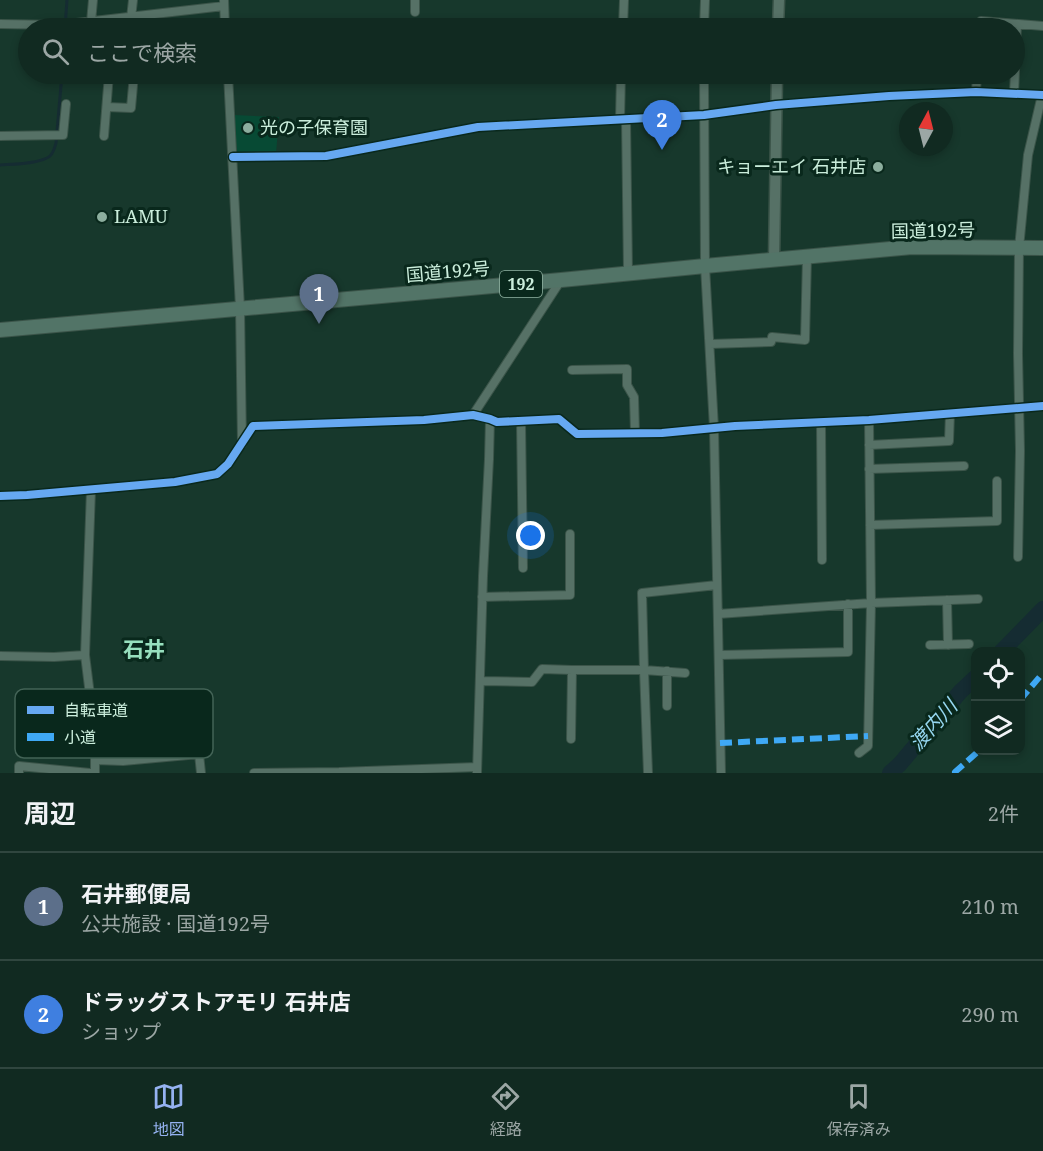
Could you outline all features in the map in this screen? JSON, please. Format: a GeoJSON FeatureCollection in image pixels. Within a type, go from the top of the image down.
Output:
{"type":"FeatureCollection","features":[{"type":"Feature","properties":{"kind":"highway","name":"国道192号"},"geometry":{"type":"LineString","coordinates":[[0,330],[912,247],[1043,248]]}},
{"type":"Feature","properties":{"kind":"street"},"geometry":{"type":"LineString","coordinates":[[91,18],[93,0]]}},
{"type":"Feature","properties":{"kind":"street"},"geometry":{"type":"LineString","coordinates":[[133,0],[134,17]]}},
{"type":"Feature","properties":{"kind":"street"},"geometry":{"type":"LineString","coordinates":[[415,0],[416,12]]}},
{"type":"Feature","properties":{"kind":"street"},"geometry":{"type":"LineString","coordinates":[[623,18],[624,0]]}},
{"type":"Feature","properties":{"kind":"street"},"geometry":{"type":"LineString","coordinates":[[705,0],[705,18]]}},
{"type":"Feature","properties":{"kind":"street"},"geometry":{"type":"LineString","coordinates":[[778,18],[779,0]]}},
{"type":"Feature","properties":{"kind":"street"},"geometry":{"type":"LineString","coordinates":[[131,18],[224,3],[225,18]]}},
{"type":"Feature","properties":{"kind":"street"},"geometry":{"type":"LineString","coordinates":[[0,24],[18,24]]}},
{"type":"Feature","properties":{"kind":"street"},"geometry":{"type":"LineString","coordinates":[[1025,25],[1043,26]]}},
{"type":"Feature","properties":{"kind":"street"},"geometry":{"type":"LineString","coordinates":[[105,136],[108,84]]}},
{"type":"Feature","properties":{"kind":"street"},"geometry":{"type":"LineString","coordinates":[[106,107],[131,108],[133,84]]}},
{"type":"Feature","properties":{"kind":"street"},"geometry":{"type":"LineString","coordinates":[[229,84],[240,308],[242,444]]}},
{"type":"Feature","properties":{"kind":"street"},"geometry":{"type":"LineString","coordinates":[[621,84],[628,273]]}},
{"type":"Feature","properties":{"kind":"street"},"geometry":{"type":"LineString","coordinates":[[704,84],[705,266],[714,428],[721,773]]}},
{"type":"Feature","properties":{"kind":"street"},"geometry":{"type":"LineString","coordinates":[[774,260],[777,84]]}},
{"type":"Feature","properties":{"kind":"street"},"geometry":{"type":"LineString","coordinates":[[976,84],[976,92]]}},
{"type":"Feature","properties":{"kind":"street"},"geometry":{"type":"LineString","coordinates":[[1014,84],[1014,94]]}},
{"type":"Feature","properties":{"kind":"street"},"geometry":{"type":"LineString","coordinates":[[233,157],[326,156],[478,127],[704,115],[776,105],[889,96],[976,92],[1043,95],[1028,155],[1019,248],[1018,557]]}},
{"type":"Feature","properties":{"kind":"street"},"geometry":{"type":"LineString","coordinates":[[0,136],[63,135],[66,104]]}},
{"type":"Feature","properties":{"kind":"street"},"geometry":{"type":"LineString","coordinates":[[710,344],[771,342],[772,337],[805,340],[807,257]]}},
{"type":"Feature","properties":{"kind":"street"},"geometry":{"type":"LineString","coordinates":[[473,416],[561,280]]}},
{"type":"Feature","properties":{"kind":"street"},"geometry":{"type":"LineString","coordinates":[[572,370],[627,369],[627,385],[634,397],[635,433]]}},
{"type":"Feature","properties":{"kind":"street"},"geometry":{"type":"LineString","coordinates":[[0,496],[175,482],[217,474],[228,464],[253,426],[473,416],[497,422],[559,419],[577,434],[662,433],[1043,406]]}},
{"type":"Feature","properties":{"kind":"street"},"geometry":{"type":"LineString","coordinates":[[869,445],[948,441],[950,413]]}},
{"type":"Feature","properties":{"kind":"street"},"geometry":{"type":"LineString","coordinates":[[254,773],[477,770],[490,419]]}},
{"type":"Feature","properties":{"kind":"street"},"geometry":{"type":"LineString","coordinates":[[859,753],[868,746],[871,603],[869,420]]}},
{"type":"Feature","properties":{"kind":"street"},"geometry":{"type":"LineString","coordinates":[[521,421],[523,568]]}},
{"type":"Feature","properties":{"kind":"street"},"geometry":{"type":"LineString","coordinates":[[821,422],[822,560]]}},
{"type":"Feature","properties":{"kind":"street"},"geometry":{"type":"LineString","coordinates":[[869,469],[964,466]]}},
{"type":"Feature","properties":{"kind":"street"},"geometry":{"type":"LineString","coordinates":[[870,525],[997,522],[997,481]]}},
{"type":"Feature","properties":{"kind":"street"},"geometry":{"type":"LineString","coordinates":[[89,689],[85,656],[91,490]]}},
{"type":"Feature","properties":{"kind":"street"},"geometry":{"type":"LineString","coordinates":[[482,597],[570,595],[570,534]]}},
{"type":"Feature","properties":{"kind":"street"},"geometry":{"type":"LineString","coordinates":[[648,773],[642,592],[717,585]]}},
{"type":"Feature","properties":{"kind":"street"},"geometry":{"type":"LineString","coordinates":[[718,614],[848,604],[978,599]]}},
{"type":"Feature","properties":{"kind":"street"},"geometry":{"type":"LineString","coordinates":[[947,600],[948,645]]}},
{"type":"Feature","properties":{"kind":"street"},"geometry":{"type":"LineString","coordinates":[[719,655],[848,652],[848,604]]}},
{"type":"Feature","properties":{"kind":"street"},"geometry":{"type":"LineString","coordinates":[[930,645],[969,644]]}},
{"type":"Feature","properties":{"kind":"street"},"geometry":{"type":"LineString","coordinates":[[0,656],[85,656]]}},
{"type":"Feature","properties":{"kind":"street"},"geometry":{"type":"LineString","coordinates":[[480,681],[531,682],[542,669],[644,670],[685,673]]}},
{"type":"Feature","properties":{"kind":"street"},"geometry":{"type":"LineString","coordinates":[[571,739],[572,670]]}},
{"type":"Feature","properties":{"kind":"street"},"geometry":{"type":"LineString","coordinates":[[667,671],[667,706]]}},
{"type":"Feature","properties":{"kind":"street"},"geometry":{"type":"LineString","coordinates":[[95,773],[95,760],[123,761],[156,758]]}},
{"type":"Feature","properties":{"kind":"street"},"geometry":{"type":"LineString","coordinates":[[199,758],[201,773]]}},
{"type":"Feature","properties":{"kind":"street"},"geometry":{"type":"LineString","coordinates":[[19,773],[19,766],[90,773]]}},
{"type":"Feature","properties":{"kind":"shaded area"},"geometry":{"type":"Polygon","coordinates":[[[234,115],[279,117],[276,154],[237,154],[234,115]]]}},
{"type":"Feature","properties":{"kind":"waterway"},"geometry":{"type":"LineString","coordinates":[[66,18],[67,0]]}},
{"type":"Feature","properties":{"kind":"waterway"},"geometry":{"type":"LineString","coordinates":[[0,165],[33,162],[46,159],[51,155],[56,143],[61,84]]}},
{"type":"Feature","properties":{"kind":"waterway","name":"渡内川"},"geometry":{"type":"LineString","coordinates":[[1006,647],[1043,609]]}},
{"type":"Feature","properties":{"kind":"waterway","name":"渡内川"},"geometry":{"type":"LineString","coordinates":[[890,773],[971,682]]}},
{"type":"Feature","properties":{"kind":"marked path"},"geometry":{"type":"LineString","coordinates":[[1025,694],[1043,673]]}},
{"type":"Feature","properties":{"kind":"marked path"},"geometry":{"type":"LineString","coordinates":[[720,743],[868,736]]}},
{"type":"Feature","properties":{"kind":"marked path"},"geometry":{"type":"LineString","coordinates":[[956,773],[974,755]]}},
{"type":"Feature","properties":{"kind":"cycle path"},"geometry":{"type":"LineString","coordinates":[[233,157],[326,156],[478,127],[704,115],[776,105],[889,96],[976,92],[1043,95]]}},
{"type":"Feature","properties":{"kind":"cycle path"},"geometry":{"type":"LineString","coordinates":[[0,496],[175,482],[217,474],[228,464],[253,426],[424,420],[473,415],[497,422],[559,419],[577,434],[662,433],[735,426],[869,420],[1043,406]]}},
{"type":"Feature","properties":{"kind":"place","name":"光の子保育園"},"geometry":{"type":"Point","coordinates":[248,128]}},
{"type":"Feature","properties":{"kind":"place","name":"ドラッグストアモリ 石井店"},"geometry":{"type":"Point","coordinates":[662,150]}},
{"type":"Feature","properties":{"kind":"place","name":"キョーエイ 石井店"},"geometry":{"type":"Point","coordinates":[878,167]}},
{"type":"Feature","properties":{"kind":"place","name":"LAMU"},"geometry":{"type":"Point","coordinates":[102,217]}},
{"type":"Feature","properties":{"kind":"place","name":"石井郵便局"},"geometry":{"type":"Point","coordinates":[319,324]}},
{"type":"Feature","properties":{"kind":"district","name":"石井"},"geometry":{"type":"Point","coordinates":[144,650]}}]}
